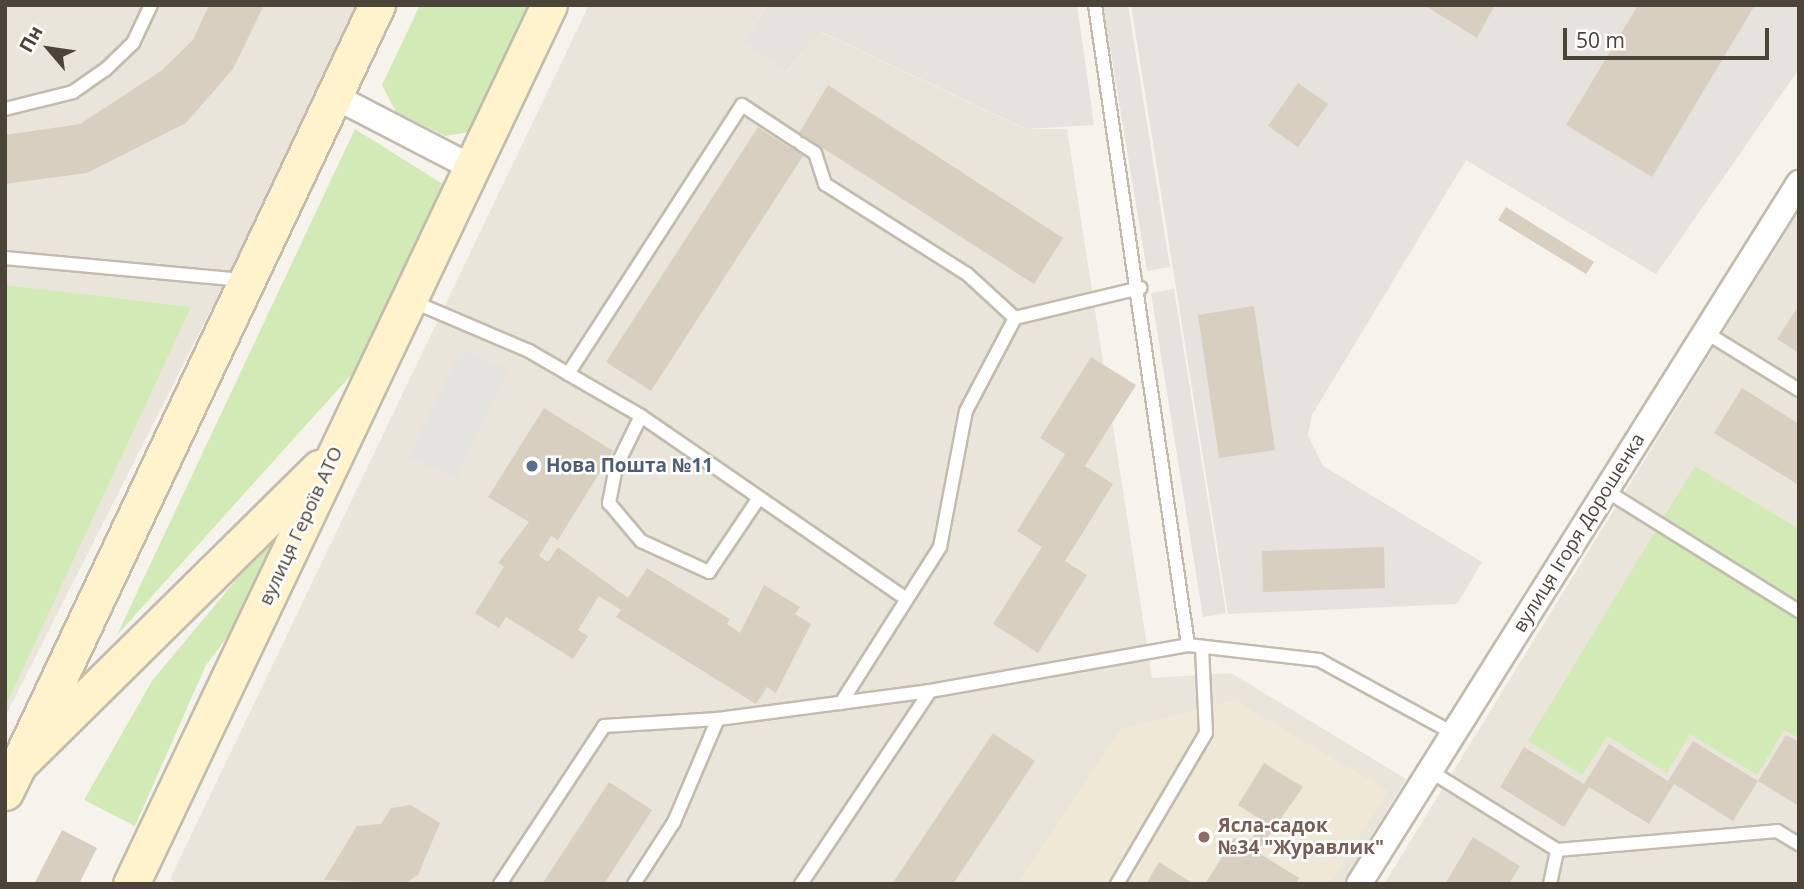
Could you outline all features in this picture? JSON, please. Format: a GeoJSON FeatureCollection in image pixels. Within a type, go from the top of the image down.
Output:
{"type":"FeatureCollection","features":[{"type":"Feature","properties":{"kind":"main road"},"geometry":{"type":"LineString","coordinates":[[12,779],[332,95],[377,5]]}},
{"type":"Feature","properties":{"kind":"main road","name":"вулиця Героїв АТО"},"geometry":{"type":"LineString","coordinates":[[131,884],[549,5]]}},
{"type":"Feature","properties":{"kind":"main road"},"geometry":{"type":"LineString","coordinates":[[12,779],[337,451]]}},
{"type":"Feature","properties":{"kind":"street"},"geometry":{"type":"LineString","coordinates":[[332,95],[471,167]]}},
{"type":"Feature","properties":{"kind":"street","name":"вулиця Ігоря Дорошенка"},"geometry":{"type":"LineString","coordinates":[[1359,884],[1799,183]]}},
{"type":"Feature","properties":{"kind":"lane"},"geometry":{"type":"LineString","coordinates":[[5,109],[72,92],[106,70],[133,43],[151,5]]}},
{"type":"Feature","properties":{"kind":"lane"},"geometry":{"type":"LineString","coordinates":[[1095,5],[1140,288],[1188,645]]}},
{"type":"Feature","properties":{"kind":"lane"},"geometry":{"type":"LineString","coordinates":[[568,374],[742,105],[814,153],[825,184],[967,274],[1015,318]]}},
{"type":"Feature","properties":{"kind":"lane"},"geometry":{"type":"LineString","coordinates":[[5,258],[246,280]]}},
{"type":"Feature","properties":{"kind":"lane"},"geometry":{"type":"LineString","coordinates":[[841,703],[905,598],[940,547],[966,411],[1015,318],[1140,288]]}},
{"type":"Feature","properties":{"kind":"lane"},"geometry":{"type":"LineString","coordinates":[[408,299],[568,374],[641,416],[905,598]]}},
{"type":"Feature","properties":{"kind":"lane"},"geometry":{"type":"LineString","coordinates":[[1704,332],[1799,390]]}},
{"type":"Feature","properties":{"kind":"lane"},"geometry":{"type":"LineString","coordinates":[[641,416],[616,467],[609,503],[641,541],[709,572],[759,498]]}},
{"type":"Feature","properties":{"kind":"lane"},"geometry":{"type":"LineString","coordinates":[[1605,490],[1799,611]]}},
{"type":"Feature","properties":{"kind":"lane"},"geometry":{"type":"LineString","coordinates":[[500,884],[604,726],[718,719],[930,691],[1188,645],[1319,660],[1453,733]]}},
{"type":"Feature","properties":{"kind":"lane"},"geometry":{"type":"LineString","coordinates":[[1117,884],[1206,733],[1202,647]]}},
{"type":"Feature","properties":{"kind":"lane"},"geometry":{"type":"LineString","coordinates":[[801,884],[930,691]]}},
{"type":"Feature","properties":{"kind":"lane"},"geometry":{"type":"LineString","coordinates":[[634,884],[674,822],[718,719]]}},
{"type":"Feature","properties":{"kind":"lane"},"geometry":{"type":"LineString","coordinates":[[1430,771],[1556,850],[1777,831],[1799,844]]}},
{"type":"Feature","properties":{"kind":"lane"},"geometry":{"type":"LineString","coordinates":[[1550,884],[1556,850]]}},
{"type":"Feature","properties":{"kind":"shaded area"},"geometry":{"type":"Polygon","coordinates":[[[5,5],[365,5],[5,717],[5,5]]]}},
{"type":"Feature","properties":{"kind":"shaded area"},"geometry":{"type":"Polygon","coordinates":[[[589,5],[768,5],[742,43],[787,72],[819,31],[1025,129],[1067,129],[1152,678],[1231,673],[1406,779],[1342,884],[179,884],[170,879],[589,5]]]}},
{"type":"Feature","properties":{"kind":"shaded area"},"geometry":{"type":"Polygon","coordinates":[[[768,5],[1077,5],[1094,125],[1026,129],[820,31],[786,72],[742,43],[768,5]]]}},
{"type":"Feature","properties":{"kind":"shaded area"},"geometry":{"type":"Polygon","coordinates":[[[1103,5],[1128,5],[1170,267],[1147,271],[1103,5]]]}},
{"type":"Feature","properties":{"kind":"shaded area"},"geometry":{"type":"Polygon","coordinates":[[[1131,5],[1799,5],[1799,69],[1656,274],[1466,160],[1312,415],[1308,435],[1323,466],[1482,562],[1457,604],[1228,614],[1131,5]]]}},
{"type":"Feature","properties":{"kind":"shaded area"},"geometry":{"type":"Polygon","coordinates":[[[1799,211],[1799,884],[1384,884],[1711,352],[1799,211]]]}},
{"type":"Feature","properties":{"kind":"shaded area"},"geometry":{"type":"Polygon","coordinates":[[[1174,289],[1226,613],[1203,617],[1151,293],[1174,289]]]}},
{"type":"Feature","properties":{"kind":"shaded area"},"geometry":{"type":"Polygon","coordinates":[[[461,348],[508,370],[456,479],[409,457],[461,348]]]}},
{"type":"Feature","properties":{"kind":"shaded area","name":"Ясла-садок №34 \"Журавлик\""},"geometry":{"type":"Polygon","coordinates":[[[1234,700],[1388,791],[1330,884],[1017,884],[1121,729],[1234,700]]]}},
{"type":"Feature","properties":{"kind":"green space"},"geometry":{"type":"Polygon","coordinates":[[[420,5],[530,5],[469,132],[445,136],[396,112],[382,85],[420,5]]]}},
{"type":"Feature","properties":{"kind":"green space"},"geometry":{"type":"Polygon","coordinates":[[[355,129],[446,186],[370,354],[117,635],[355,129]]]}},
{"type":"Feature","properties":{"kind":"green space"},"geometry":{"type":"Polygon","coordinates":[[[5,285],[191,307],[5,707],[5,285]]]}},
{"type":"Feature","properties":{"kind":"green space"},"geometry":{"type":"Polygon","coordinates":[[[1695,466],[1799,529],[1799,738],[1784,730],[1757,775],[1690,734],[1667,773],[1607,736],[1582,775],[1528,741],[1695,466]]]}},
{"type":"Feature","properties":{"kind":"green space"},"geometry":{"type":"Polygon","coordinates":[[[266,544],[277,550],[241,619],[206,665],[135,826],[84,800],[152,681],[266,544]]]}},
{"type":"Feature","properties":{"kind":"building"},"geometry":{"type":"Polygon","coordinates":[[[209,5],[264,5],[233,69],[186,123],[87,173],[5,184],[5,135],[80,124],[161,71],[193,40],[209,5]]]}},
{"type":"Feature","properties":{"kind":"building"},"geometry":{"type":"Polygon","coordinates":[[[1424,5],[1495,5],[1477,38],[1424,5]]]}},
{"type":"Feature","properties":{"kind":"building"},"geometry":{"type":"Polygon","coordinates":[[[1638,5],[1755,5],[1652,177],[1566,125],[1638,5]]]}},
{"type":"Feature","properties":{"kind":"building"},"geometry":{"type":"Polygon","coordinates":[[[1298,83],[1328,104],[1298,147],[1268,126],[1298,83]]]}},
{"type":"Feature","properties":{"kind":"building"},"geometry":{"type":"Polygon","coordinates":[[[828,85],[1063,238],[1034,284],[806,137],[797,152],[803,156],[651,391],[606,362],[758,127],[790,148],[828,85]]]}},
{"type":"Feature","properties":{"kind":"building"},"geometry":{"type":"Polygon","coordinates":[[[1506,207],[1594,262],[1586,274],[1498,220],[1506,207]]]}},
{"type":"Feature","properties":{"kind":"building"},"geometry":{"type":"Polygon","coordinates":[[[1799,305],[1799,353],[1777,339],[1799,305]]]}},
{"type":"Feature","properties":{"kind":"building"},"geometry":{"type":"Polygon","coordinates":[[[1254,306],[1275,450],[1219,458],[1198,315],[1254,306]]]}},
{"type":"Feature","properties":{"kind":"building"},"geometry":{"type":"Polygon","coordinates":[[[1091,357],[1136,385],[1085,466],[1113,484],[1065,561],[1087,575],[1038,653],[993,624],[1042,547],[1017,531],[1065,454],[1040,438],[1091,357]]]}},
{"type":"Feature","properties":{"kind":"building"},"geometry":{"type":"Polygon","coordinates":[[[1742,388],[1799,424],[1799,485],[1714,433],[1742,388]]]}},
{"type":"Feature","properties":{"kind":"building"},"geometry":{"type":"Polygon","coordinates":[[[544,408],[613,451],[558,540],[551,536],[539,556],[548,562],[558,547],[628,598],[647,568],[730,619],[727,624],[740,633],[764,585],[800,607],[795,614],[811,624],[776,693],[767,687],[756,704],[616,617],[621,610],[599,596],[578,630],[588,636],[573,659],[506,617],[499,628],[475,613],[504,567],[498,563],[529,522],[488,497],[544,408]]]}},
{"type":"Feature","properties":{"kind":"building"},"geometry":{"type":"Polygon","coordinates":[[[1384,547],[1385,588],[1263,592],[1262,551],[1384,547]]]}},
{"type":"Feature","properties":{"kind":"building"},"geometry":{"type":"Polygon","coordinates":[[[993,733],[1035,761],[953,884],[892,884],[993,733]]]}},
{"type":"Feature","properties":{"kind":"building"},"geometry":{"type":"Polygon","coordinates":[[[1786,735],[1799,742],[1799,806],[1758,781],[1786,735]]]}},
{"type":"Feature","properties":{"kind":"building"},"geometry":{"type":"Polygon","coordinates":[[[1693,741],[1758,781],[1733,821],[1674,784],[1649,824],[1589,787],[1564,827],[1500,787],[1524,747],[1584,784],[1609,744],[1668,781],[1693,741]]]}},
{"type":"Feature","properties":{"kind":"building"},"geometry":{"type":"Polygon","coordinates":[[[1264,763],[1303,787],[1257,852],[1299,878],[1296,884],[1205,884],[1234,838],[1247,846],[1263,821],[1238,805],[1264,763]]]}},
{"type":"Feature","properties":{"kind":"building"},"geometry":{"type":"Polygon","coordinates":[[[609,782],[652,810],[604,884],[542,884],[609,782]]]}},
{"type":"Feature","properties":{"kind":"building"},"geometry":{"type":"Polygon","coordinates":[[[411,805],[440,823],[418,875],[404,884],[324,880],[357,826],[381,824],[391,808],[411,805]]]}},
{"type":"Feature","properties":{"kind":"building"},"geometry":{"type":"Polygon","coordinates":[[[62,830],[97,848],[79,884],[34,884],[62,830]]]}},
{"type":"Feature","properties":{"kind":"building"},"geometry":{"type":"Polygon","coordinates":[[[1473,837],[1520,866],[1509,884],[1445,884],[1473,837]]]}},
{"type":"Feature","properties":{"kind":"building"},"geometry":{"type":"Polygon","coordinates":[[[1159,862],[1194,884],[1146,884],[1159,862]]]}},
{"type":"Feature","properties":{"kind":"place","name":"Нова Пошта №11"},"geometry":{"type":"Point","coordinates":[532,466]}},
{"type":"Feature","properties":{"kind":"place","name":"Ясла-садок №34 \"Журавлик\""},"geometry":{"type":"Point","coordinates":[1204,837]}}]}
